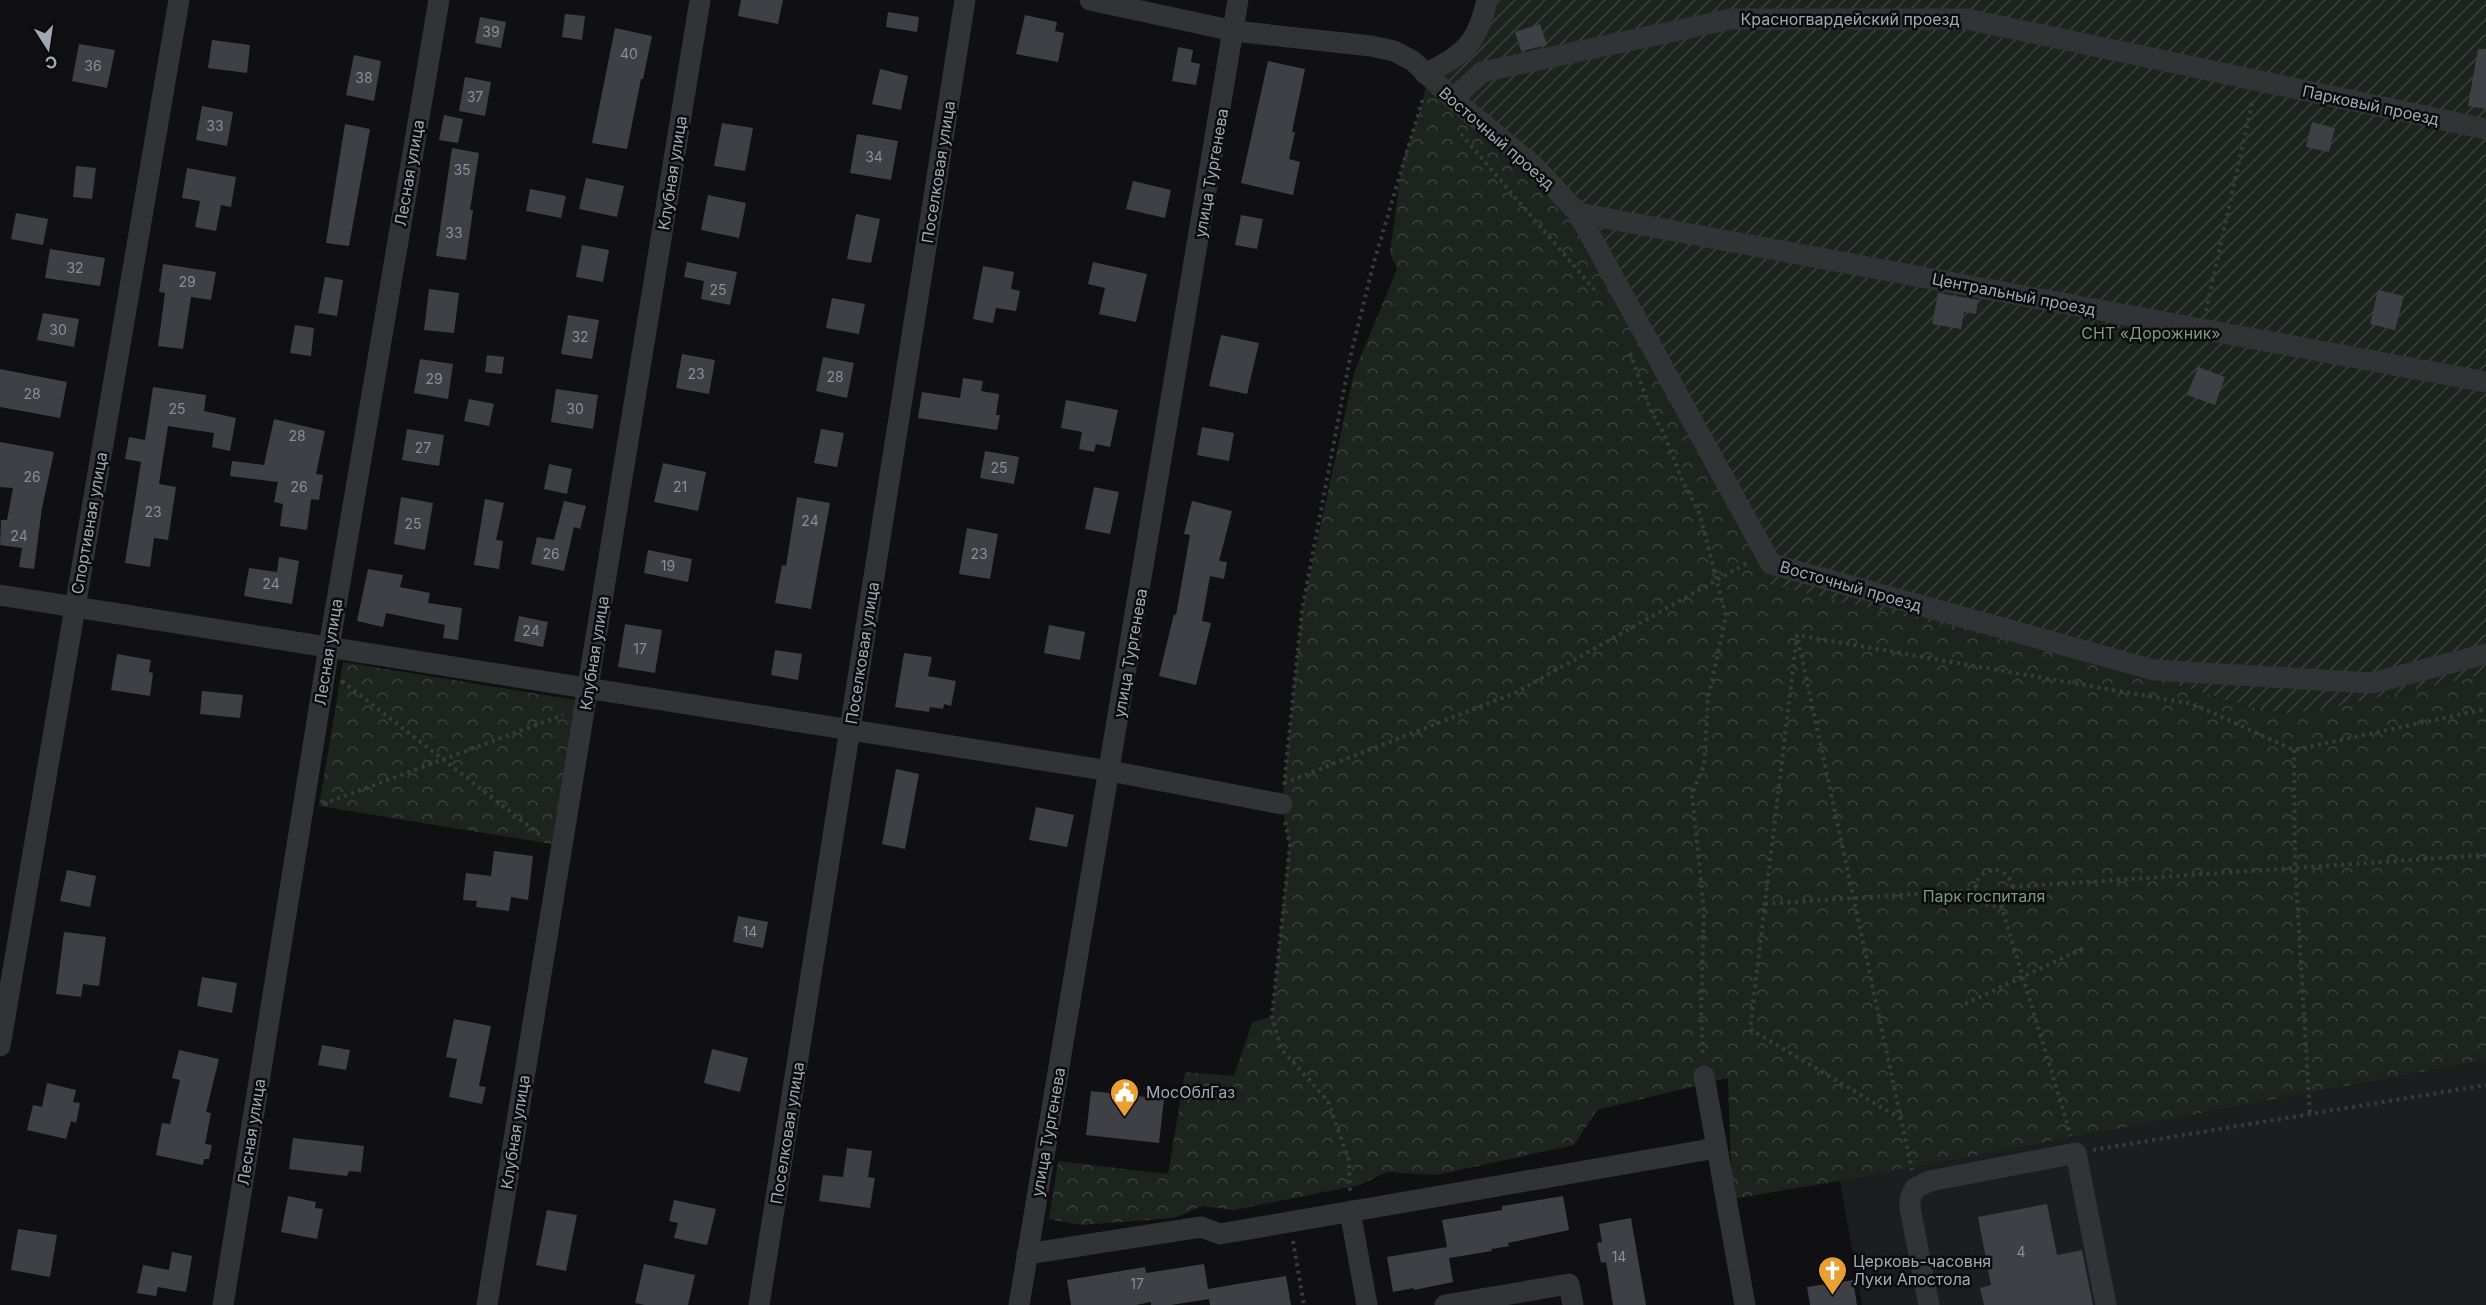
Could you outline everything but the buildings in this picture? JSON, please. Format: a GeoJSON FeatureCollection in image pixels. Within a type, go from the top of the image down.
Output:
{"type":"FeatureCollection","features":[{"type":"Feature","properties":{"kind":"street","name":"Спортивная улица"},"geometry":{"type":"LineString","coordinates":[[0,1046],[179,0]]}},
{"type":"Feature","properties":{"kind":"street","name":"Лесная улица"},"geometry":{"type":"LineString","coordinates":[[223,1305],[328,647],[439,0]]}},
{"type":"Feature","properties":{"kind":"street","name":"Клубная улица"},"geometry":{"type":"LineString","coordinates":[[487,1305],[700,0]]}},
{"type":"Feature","properties":{"kind":"street","name":"Поселковая улица"},"geometry":{"type":"LineString","coordinates":[[759,1305],[965,0]]}},
{"type":"Feature","properties":{"kind":"street","name":"Восточный проезд"},"geometry":{"type":"LineString","coordinates":[[1090,0],[1234,32],[1395,51],[1413,61],[1453,99],[1533,165],[1578,213],[1771,564],[2154,670],[2372,683],[2486,654]]}},
{"type":"Feature","properties":{"kind":"street","name":"улица Тургенева"},"geometry":{"type":"LineString","coordinates":[[1019,1305],[1238,0]]}},
{"type":"Feature","properties":{"kind":"street"},"geometry":{"type":"LineString","coordinates":[[1426,75],[1457,57],[1469,46],[1483,17],[1487,0]]}},
{"type":"Feature","properties":{"kind":"street","name":"Красногвардейский проезд"},"geometry":{"type":"LineString","coordinates":[[1453,99],[1482,72],[1731,19],[1967,19],[2257,81]]}},
{"type":"Feature","properties":{"kind":"street","name":"Парковый проезд"},"geometry":{"type":"LineString","coordinates":[[2257,81],[2486,129]]}},
{"type":"Feature","properties":{"kind":"street","name":"Центральный проезд"},"geometry":{"type":"LineString","coordinates":[[1578,213],[2486,382]]}},
{"type":"Feature","properties":{"kind":"street"},"geometry":{"type":"LineString","coordinates":[[0,595],[328,647],[586,698],[850,730],[1110,771],[1283,794]]}},
{"type":"Feature","properties":{"kind":"street"},"geometry":{"type":"LineString","coordinates":[[1704,1076],[1745,1305]]}},
{"type":"Feature","properties":{"kind":"street"},"geometry":{"type":"LineString","coordinates":[[1027,1254],[1201,1227],[1221,1234],[1717,1148]]}},
{"type":"Feature","properties":{"kind":"street"},"geometry":{"type":"LineString","coordinates":[[1929,1305],[1910,1208],[1910,1199],[1915,1188],[1930,1182],[2076,1153],[2106,1305]]}},
{"type":"Feature","properties":{"kind":"street"},"geometry":{"type":"LineString","coordinates":[[1350,1212],[1367,1305]]}},
{"type":"Feature","properties":{"kind":"street"},"geometry":{"type":"LineString","coordinates":[[1444,1305],[1569,1284],[1574,1305]]}},
{"type":"Feature","properties":{"kind":"path"},"geometry":{"type":"LineString","coordinates":[[1350,1212],[1349,1161],[1328,1101],[1281,1049],[1272,1016],[1290,845],[1283,794],[1302,610],[1350,358],[1402,163],[1422,104],[1426,75]]}},
{"type":"Feature","properties":{"kind":"path"},"geometry":{"type":"LineString","coordinates":[[2202,329],[2257,81]]}},
{"type":"Feature","properties":{"kind":"path"},"geometry":{"type":"LineString","coordinates":[[1456,127],[1603,300]]}},
{"type":"Feature","properties":{"kind":"path"},"geometry":{"type":"LineString","coordinates":[[1628,348],[1651,411],[1664,434],[1682,480],[1699,512],[1726,616],[1708,699],[1704,765],[1692,794],[1704,910],[1701,1010],[1704,1076]]}},
{"type":"Feature","properties":{"kind":"path"},"geometry":{"type":"LineString","coordinates":[[1283,794],[1515,693],[1765,553]]}},
{"type":"Feature","properties":{"kind":"path"},"geometry":{"type":"LineString","coordinates":[[1797,635],[2193,704],[2294,750],[2486,709]]}},
{"type":"Feature","properties":{"kind":"path"},"geometry":{"type":"LineString","coordinates":[[1797,635],[1915,1188]]}},
{"type":"Feature","properties":{"kind":"path"},"geometry":{"type":"LineString","coordinates":[[1797,635],[1750,1029],[1901,1119]]}},
{"type":"Feature","properties":{"kind":"path"},"geometry":{"type":"LineString","coordinates":[[340,679],[561,852]]}},
{"type":"Feature","properties":{"kind":"path"},"geometry":{"type":"LineString","coordinates":[[301,816],[319,806],[443,760],[586,698]]}},
{"type":"Feature","properties":{"kind":"path"},"geometry":{"type":"LineString","coordinates":[[2294,750],[2296,868],[2310,1114]]}},
{"type":"Feature","properties":{"kind":"path"},"geometry":{"type":"LineString","coordinates":[[2012,887],[2486,855]]}},
{"type":"Feature","properties":{"kind":"path"},"geometry":{"type":"LineString","coordinates":[[1992,870],[2003,873],[2012,887],[2009,898],[2001,905],[1990,906],[1977,896],[1978,879],[1992,870]]}},
{"type":"Feature","properties":{"kind":"path"},"geometry":{"type":"LineString","coordinates":[[1765,904],[1854,900],[1976,890]]}},
{"type":"Feature","properties":{"kind":"path"},"geometry":{"type":"LineString","coordinates":[[2001,905],[2076,1153],[2486,1085]]}},
{"type":"Feature","properties":{"kind":"path"},"geometry":{"type":"LineString","coordinates":[[1965,1004],[2086,947]]}},
{"type":"Feature","properties":{"kind":"path"},"geometry":{"type":"LineString","coordinates":[[1290,1222],[1304,1305]]}},
{"type":"Feature","properties":{"kind":"shaded area"},"geometry":{"type":"Polygon","coordinates":[[[2486,1060],[2486,1305],[1862,1305],[1840,1181],[2486,1060]]]}},
{"type":"Feature","properties":{"kind":"green space","name":"СНТ «Дорожник»"},"geometry":{"type":"Polygon","coordinates":[[[1487,0],[2486,0],[2486,674],[2320,710],[2287,713],[2250,707],[2119,667],[1768,584],[1771,564],[1578,213],[1425,74],[1457,57],[1487,0]]]}},
{"type":"Feature","properties":{"kind":"green space","name":"Парк госпиталя"},"geometry":{"type":"Polygon","coordinates":[[[1428,76],[2119,667],[2250,707],[2287,713],[2320,710],[2486,674],[2486,1060],[1840,1181],[1732,1199],[1728,1078],[1597,1110],[1574,1145],[1436,1175],[1387,1172],[1360,1185],[1233,1210],[1202,1206],[1174,1218],[1081,1225],[1049,1219],[1058,1161],[1168,1174],[1185,1072],[1234,1076],[1252,1023],[1272,1016],[1289,845],[1282,804],[1302,610],[1354,373],[1397,269],[1390,253],[1402,163],[1422,104],[1428,76]]]}},
{"type":"Feature","properties":{"kind":"green space"},"geometry":{"type":"Polygon","coordinates":[[[343,662],[575,700],[552,844],[319,806],[343,662]]]}},
{"type":"Feature","properties":{"kind":"place","name":"МосОблГаз"},"geometry":{"type":"Point","coordinates":[1125,1118]}},
{"type":"Feature","properties":{"kind":"place","name":"Церковь-часовня Луки Апостола"},"geometry":{"type":"Point","coordinates":[1832,1296]}}]}
